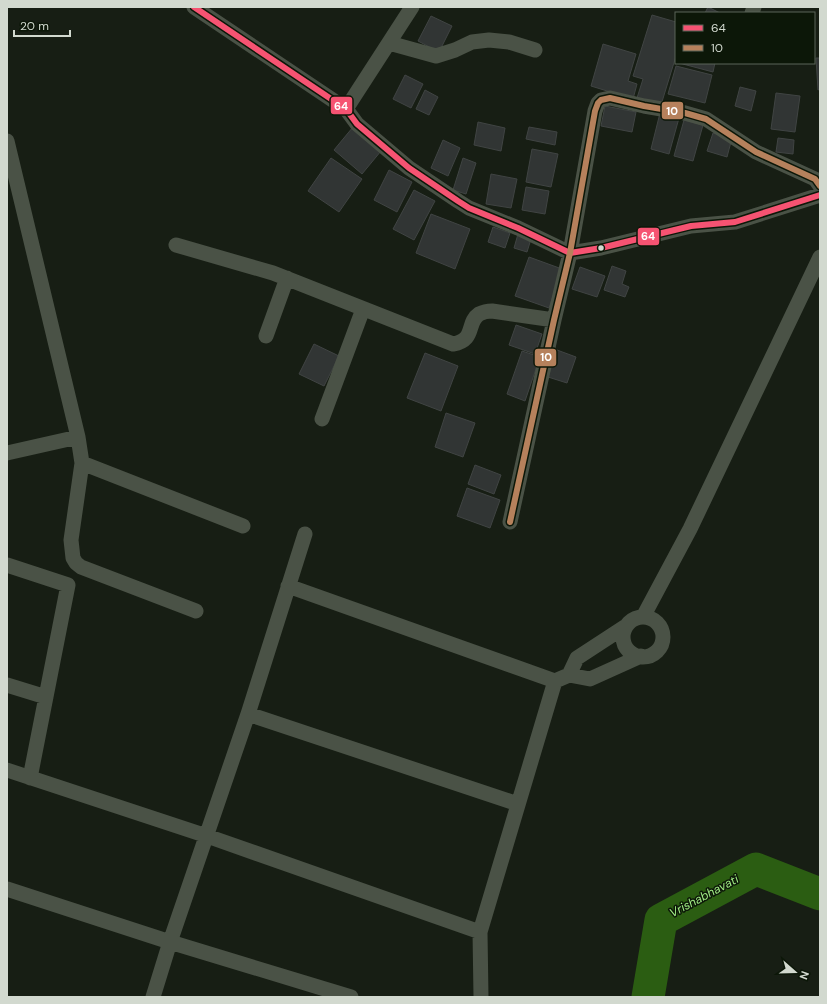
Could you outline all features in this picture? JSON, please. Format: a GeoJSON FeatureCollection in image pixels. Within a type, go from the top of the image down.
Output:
{"type":"FeatureCollection","features":[{"type":"Feature","properties":{"kind":"street"},"geometry":{"type":"LineString","coordinates":[[194,7],[346,109],[357,124],[409,168],[458,201],[469,208],[518,228],[570,253],[601,248],[691,226],[735,222],[820,195]]}},
{"type":"Feature","properties":{"kind":"street"},"geometry":{"type":"LineString","coordinates":[[346,109],[412,7]]}},
{"type":"Feature","properties":{"kind":"street"},"geometry":{"type":"LineString","coordinates":[[390,43],[436,56],[455,50],[472,42],[489,40],[509,42],[535,50]]}},
{"type":"Feature","properties":{"kind":"street"},"geometry":{"type":"LineString","coordinates":[[510,522],[570,253],[595,112],[598,103],[601,100],[610,98],[685,113],[706,119],[756,152],[815,179],[820,186]]}},
{"type":"Feature","properties":{"kind":"street"},"geometry":{"type":"LineString","coordinates":[[8,148],[78,437],[82,463],[71,540],[73,558],[81,567],[196,611]]}},
{"type":"Feature","properties":{"kind":"street"},"geometry":{"type":"LineString","coordinates":[[176,245],[287,278],[453,344],[464,340],[468,335],[475,318],[479,314],[486,312],[492,311],[554,320]]}},
{"type":"Feature","properties":{"kind":"street"},"geometry":{"type":"LineString","coordinates":[[644,617],[690,529],[820,257]]}},
{"type":"Feature","properties":{"kind":"street"},"geometry":{"type":"LineString","coordinates":[[266,336],[287,278]]}},
{"type":"Feature","properties":{"kind":"street"},"geometry":{"type":"LineString","coordinates":[[322,419],[364,309]]}},
{"type":"Feature","properties":{"kind":"street"},"geometry":{"type":"LineString","coordinates":[[7,453],[78,437]]}},
{"type":"Feature","properties":{"kind":"street"},"geometry":{"type":"LineString","coordinates":[[82,463],[243,526]]}},
{"type":"Feature","properties":{"kind":"street"},"geometry":{"type":"LineString","coordinates":[[153,997],[170,942],[248,714],[305,534]]}},
{"type":"Feature","properties":{"kind":"street"},"geometry":{"type":"LineString","coordinates":[[7,566],[68,585],[30,778]]}},
{"type":"Feature","properties":{"kind":"street"},"geometry":{"type":"LineString","coordinates":[[288,586],[554,681],[569,675],[590,679],[641,656]]}},
{"type":"Feature","properties":{"kind":"street"},"geometry":{"type":"LineString","coordinates":[[569,675],[577,658],[637,618],[650,618],[656,621],[660,626],[663,638],[658,650],[647,656],[635,655],[629,651],[625,646],[623,639],[626,626]]}},
{"type":"Feature","properties":{"kind":"street"},"geometry":{"type":"LineString","coordinates":[[481,997],[480,932],[554,681]]}},
{"type":"Feature","properties":{"kind":"street"},"geometry":{"type":"LineString","coordinates":[[7,685],[46,697]]}},
{"type":"Feature","properties":{"kind":"street"},"geometry":{"type":"LineString","coordinates":[[248,714],[518,804]]}},
{"type":"Feature","properties":{"kind":"street"},"geometry":{"type":"LineString","coordinates":[[7,770],[207,836],[480,932]]}},
{"type":"Feature","properties":{"kind":"street"},"geometry":{"type":"LineString","coordinates":[[7,890],[170,942],[351,997]]}},
{"type":"Feature","properties":{"kind":"building"},"geometry":{"type":"Polygon","coordinates":[[[708,7],[718,12],[706,12],[708,7]]]}},
{"type":"Feature","properties":{"kind":"building"},"geometry":{"type":"Polygon","coordinates":[[[652,15],[675,22],[675,59],[661,105],[637,98],[643,79],[633,76],[652,15]]]}},
{"type":"Feature","properties":{"kind":"building"},"geometry":{"type":"Polygon","coordinates":[[[431,16],[452,26],[439,52],[418,41],[431,16]]]}},
{"type":"Feature","properties":{"kind":"building"},"geometry":{"type":"Polygon","coordinates":[[[603,44],[636,54],[628,81],[637,84],[633,99],[591,86],[603,44]]]}},
{"type":"Feature","properties":{"kind":"building"},"geometry":{"type":"Polygon","coordinates":[[[816,58],[820,58],[820,89],[818,90],[816,58]]]}},
{"type":"Feature","properties":{"kind":"building"},"geometry":{"type":"Polygon","coordinates":[[[683,64],[715,64],[713,72],[683,64]]]}},
{"type":"Feature","properties":{"kind":"building"},"geometry":{"type":"Polygon","coordinates":[[[676,66],[712,75],[705,103],[668,94],[676,66]]]}},
{"type":"Feature","properties":{"kind":"building"},"geometry":{"type":"Polygon","coordinates":[[[405,75],[423,84],[411,108],[393,99],[405,75]]]}},
{"type":"Feature","properties":{"kind":"building"},"geometry":{"type":"Polygon","coordinates":[[[740,87],[756,91],[751,111],[735,106],[740,87]]]}},
{"type":"Feature","properties":{"kind":"building"},"geometry":{"type":"Polygon","coordinates":[[[425,90],[438,97],[429,115],[416,109],[425,90]]]}},
{"type":"Feature","properties":{"kind":"building"},"geometry":{"type":"Polygon","coordinates":[[[776,93],[800,96],[795,132],[771,129],[776,93]]]}},
{"type":"Feature","properties":{"kind":"building"},"geometry":{"type":"Polygon","coordinates":[[[605,106],[636,112],[632,132],[601,126],[605,106]]]}},
{"type":"Feature","properties":{"kind":"building"},"geometry":{"type":"Polygon","coordinates":[[[660,113],[679,118],[669,154],[651,149],[660,113]]]}},
{"type":"Feature","properties":{"kind":"building"},"geometry":{"type":"Polygon","coordinates":[[[684,120],[703,125],[693,161],[674,156],[684,120]]]}},
{"type":"Feature","properties":{"kind":"building"},"geometry":{"type":"Polygon","coordinates":[[[478,122],[505,128],[501,151],[474,145],[478,122]]]}},
{"type":"Feature","properties":{"kind":"building"},"geometry":{"type":"Polygon","coordinates":[[[353,127],[381,151],[362,174],[334,150],[353,127]]]}},
{"type":"Feature","properties":{"kind":"building"},"geometry":{"type":"Polygon","coordinates":[[[529,127],[557,132],[555,145],[526,139],[529,127]]]}},
{"type":"Feature","properties":{"kind":"building"},"geometry":{"type":"Polygon","coordinates":[[[713,133],[732,138],[727,157],[707,151],[713,133]]]}},
{"type":"Feature","properties":{"kind":"building"},"geometry":{"type":"Polygon","coordinates":[[[778,138],[794,140],[793,154],[776,152],[778,138]]]}},
{"type":"Feature","properties":{"kind":"building"},"geometry":{"type":"Polygon","coordinates":[[[443,140],[460,148],[448,176],[431,168],[443,140]]]}},
{"type":"Feature","properties":{"kind":"building"},"geometry":{"type":"Polygon","coordinates":[[[532,149],[558,154],[551,187],[526,182],[532,149]]]}},
{"type":"Feature","properties":{"kind":"building"},"geometry":{"type":"Polygon","coordinates":[[[331,158],[362,179],[339,212],[308,191],[331,158]]]}},
{"type":"Feature","properties":{"kind":"building"},"geometry":{"type":"Polygon","coordinates":[[[463,158],[476,163],[466,194],[453,190],[463,158]]]}},
{"type":"Feature","properties":{"kind":"building"},"geometry":{"type":"Polygon","coordinates":[[[389,170],[412,182],[397,212],[374,200],[389,170]]]}},
{"type":"Feature","properties":{"kind":"building"},"geometry":{"type":"Polygon","coordinates":[[[491,174],[517,179],[511,208],[486,204],[491,174]]]}},
{"type":"Feature","properties":{"kind":"building"},"geometry":{"type":"Polygon","coordinates":[[[526,187],[549,191],[545,214],[522,210],[526,187]]]}},
{"type":"Feature","properties":{"kind":"building"},"geometry":{"type":"Polygon","coordinates":[[[414,190],[435,201],[414,240],[393,229],[414,190]]]}},
{"type":"Feature","properties":{"kind":"building"},"geometry":{"type":"Polygon","coordinates":[[[431,214],[470,229],[455,269],[416,253],[431,214]]]}},
{"type":"Feature","properties":{"kind":"building"},"geometry":{"type":"Polygon","coordinates":[[[493,227],[510,233],[505,248],[488,242],[493,227]]]}},
{"type":"Feature","properties":{"kind":"building"},"geometry":{"type":"Polygon","coordinates":[[[518,234],[531,239],[527,252],[514,248],[518,234]]]}},
{"type":"Feature","properties":{"kind":"building"},"geometry":{"type":"Polygon","coordinates":[[[529,257],[562,269],[549,308],[515,296],[529,257]]]}},
{"type":"Feature","properties":{"kind":"building"},"geometry":{"type":"Polygon","coordinates":[[[612,266],[626,271],[622,284],[629,287],[625,297],[604,290],[612,266]]]}},
{"type":"Feature","properties":{"kind":"building"},"geometry":{"type":"Polygon","coordinates":[[[580,267],[605,276],[597,297],[572,289],[580,267]]]}},
{"type":"Feature","properties":{"kind":"building"},"geometry":{"type":"Polygon","coordinates":[[[516,325],[542,334],[535,354],[509,345],[516,325]]]}},
{"type":"Feature","properties":{"kind":"building"},"geometry":{"type":"Polygon","coordinates":[[[314,344],[339,356],[324,386],[299,374],[314,344]]]}},
{"type":"Feature","properties":{"kind":"building"},"geometry":{"type":"Polygon","coordinates":[[[557,350],[576,357],[567,383],[548,377],[557,350]]]}},
{"type":"Feature","properties":{"kind":"building"},"geometry":{"type":"Polygon","coordinates":[[[522,351],[540,357],[525,401],[507,394],[522,351]]]}},
{"type":"Feature","properties":{"kind":"building"},"geometry":{"type":"Polygon","coordinates":[[[425,353],[458,366],[441,411],[407,398],[425,353]]]}},
{"type":"Feature","properties":{"kind":"building"},"geometry":{"type":"Polygon","coordinates":[[[446,413],[475,423],[463,457],[435,447],[446,413]]]}},
{"type":"Feature","properties":{"kind":"building"},"geometry":{"type":"Polygon","coordinates":[[[475,465],[501,475],[494,494],[468,484],[475,465]]]}},
{"type":"Feature","properties":{"kind":"building"},"geometry":{"type":"Polygon","coordinates":[[[467,488],[500,500],[490,528],[457,516],[467,488]]]}},
{"type":"Feature","properties":{"kind":"waterway","name":"Vrishabhavati"},"geometry":{"type":"LineString","coordinates":[[648,997],[661,920],[756,869],[820,894]]}},
{"type":"Feature","properties":{"kind":"transit line","name":"64"},"geometry":{"type":"LineString","coordinates":[[194,7],[346,109],[357,124],[409,168],[458,201],[469,208],[518,228],[570,253],[601,248],[691,226],[735,222],[820,195]]}},
{"type":"Feature","properties":{"kind":"transit line","name":"10"},"geometry":{"type":"LineString","coordinates":[[510,522],[570,253],[595,111],[598,103],[601,100],[610,98],[685,113],[706,119],[756,152],[815,179],[820,186]]}}]}
